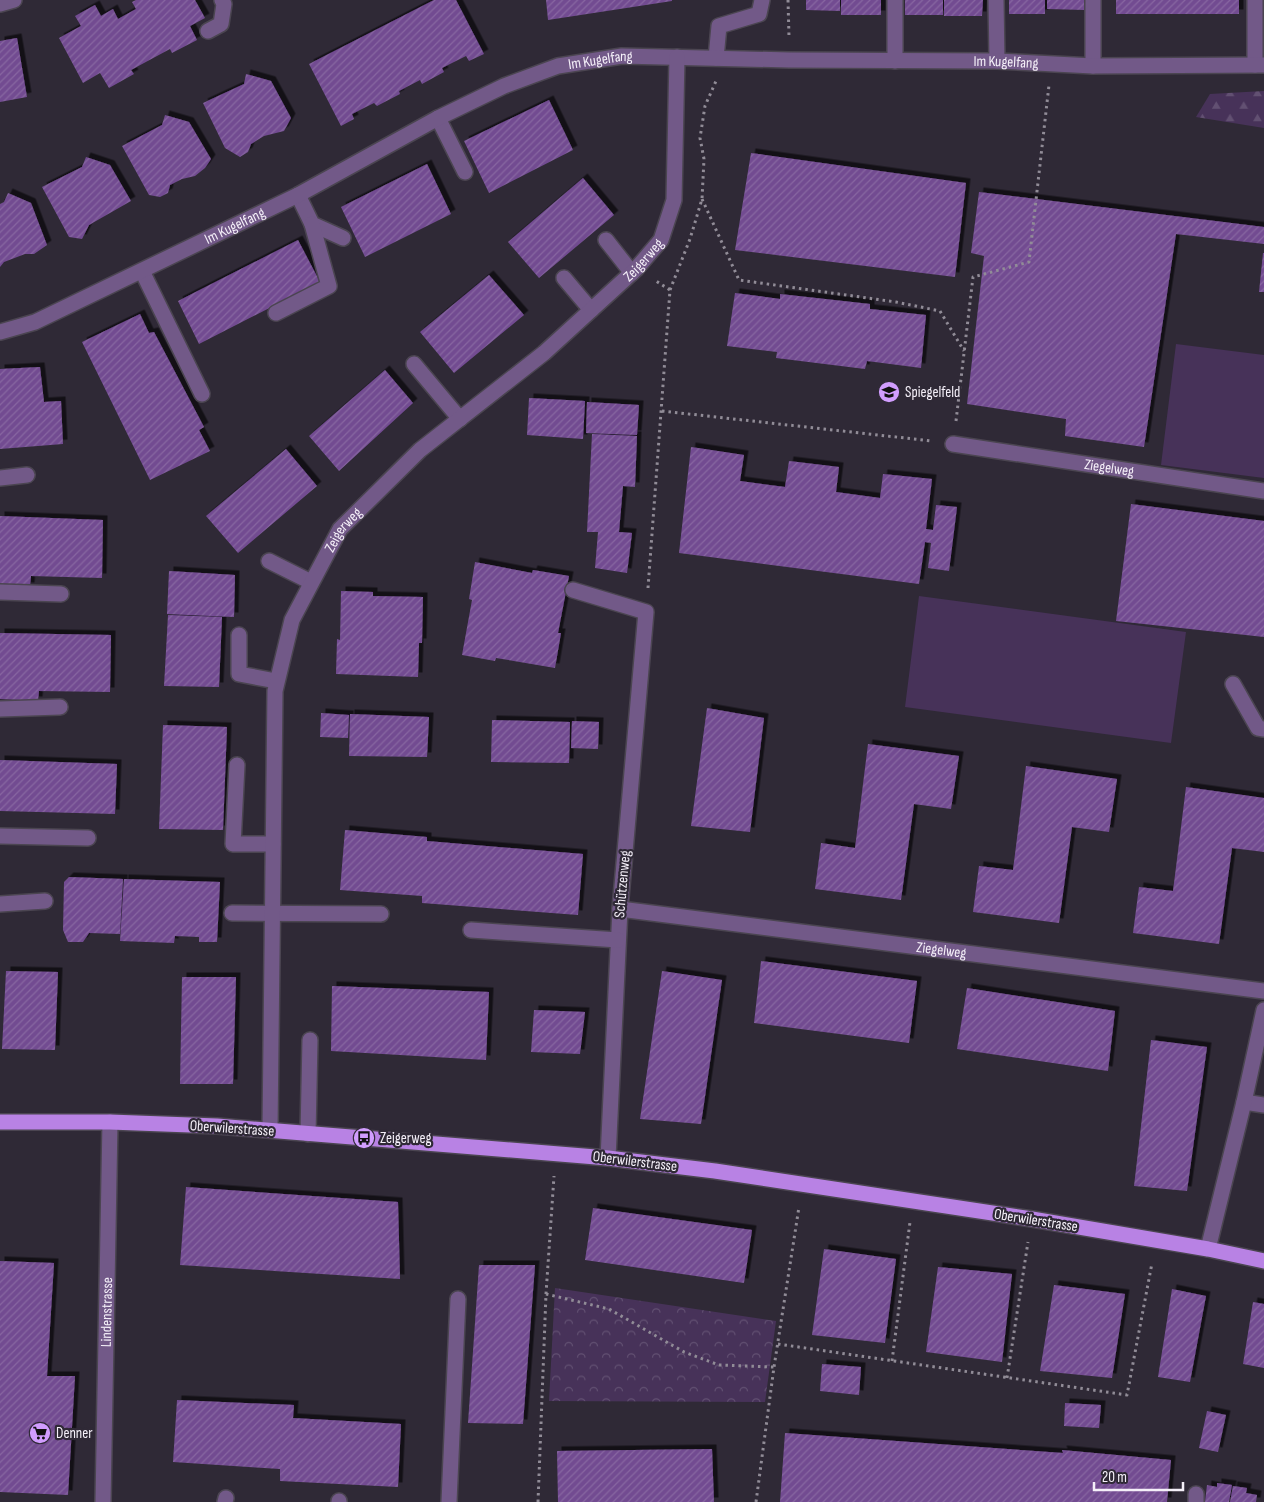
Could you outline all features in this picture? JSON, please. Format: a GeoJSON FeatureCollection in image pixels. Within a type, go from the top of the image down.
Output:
{"type":"FeatureCollection","features":[{"type":"Feature","properties":{"kind":"main road","name":"Oberwilerstrasse"},"geometry":{"type":"LineString","coordinates":[[0,1122],[110,1122],[217,1126],[556,1152],[803,1184],[1032,1219],[1208,1249],[1264,1261]]}},
{"type":"Feature","properties":{"kind":"street"},"geometry":{"type":"LineString","coordinates":[[0,4],[14,0]]}},
{"type":"Feature","properties":{"kind":"street"},"geometry":{"type":"LineString","coordinates":[[208,31],[222,24],[224,4],[222,0]]}},
{"type":"Feature","properties":{"kind":"street"},"geometry":{"type":"LineString","coordinates":[[716,58],[719,26],[759,14],[762,0]]}},
{"type":"Feature","properties":{"kind":"street"},"geometry":{"type":"LineString","coordinates":[[895,0],[895,61]]}},
{"type":"Feature","properties":{"kind":"street"},"geometry":{"type":"LineString","coordinates":[[996,0],[996,61]]}},
{"type":"Feature","properties":{"kind":"street"},"geometry":{"type":"LineString","coordinates":[[1093,0],[1093,66]]}},
{"type":"Feature","properties":{"kind":"street"},"geometry":{"type":"LineString","coordinates":[[1255,0],[1260,65]]}},
{"type":"Feature","properties":{"kind":"street","name":"Im Kugelfang"},"geometry":{"type":"LineString","coordinates":[[0,332],[35,322],[142,271],[298,195],[438,118],[504,86],[558,66],[622,56],[789,60],[996,61],[1093,66],[1260,65]]}},
{"type":"Feature","properties":{"kind":"street","name":"Zeigerweg"},"geometry":{"type":"LineString","coordinates":[[270,1130],[275,691],[292,620],[340,529],[420,450],[544,353],[634,271],[661,240],[674,200],[677,57]]}},
{"type":"Feature","properties":{"kind":"street"},"geometry":{"type":"LineString","coordinates":[[438,118],[465,172]]}},
{"type":"Feature","properties":{"kind":"street"},"geometry":{"type":"LineString","coordinates":[[276,312],[329,286],[312,224],[298,195]]}},
{"type":"Feature","properties":{"kind":"street"},"geometry":{"type":"LineString","coordinates":[[312,224],[343,238]]}},
{"type":"Feature","properties":{"kind":"street"},"geometry":{"type":"LineString","coordinates":[[606,240],[634,271]]}},
{"type":"Feature","properties":{"kind":"street"},"geometry":{"type":"LineString","coordinates":[[142,271],[202,394]]}},
{"type":"Feature","properties":{"kind":"street"},"geometry":{"type":"LineString","coordinates":[[564,278],[591,310]]}},
{"type":"Feature","properties":{"kind":"street"},"geometry":{"type":"LineString","coordinates":[[414,364],[460,419]]}},
{"type":"Feature","properties":{"kind":"street","name":"Ziegelweg"},"geometry":{"type":"LineString","coordinates":[[953,444],[1264,491]]}},
{"type":"Feature","properties":{"kind":"street"},"geometry":{"type":"LineString","coordinates":[[0,478],[27,475]]}},
{"type":"Feature","properties":{"kind":"street"},"geometry":{"type":"LineString","coordinates":[[269,561],[311,582]]}},
{"type":"Feature","properties":{"kind":"street"},"geometry":{"type":"LineString","coordinates":[[573,590],[646,612]]}},
{"type":"Feature","properties":{"kind":"street"},"geometry":{"type":"LineString","coordinates":[[0,592],[61,594]]}},
{"type":"Feature","properties":{"kind":"street","name":"Schützenweg"},"geometry":{"type":"LineString","coordinates":[[608,1158],[620,909],[646,612]]}},
{"type":"Feature","properties":{"kind":"street"},"geometry":{"type":"LineString","coordinates":[[240,635],[239,674],[276,681]]}},
{"type":"Feature","properties":{"kind":"street"},"geometry":{"type":"LineString","coordinates":[[1233,684],[1258,728],[1264,729]]}},
{"type":"Feature","properties":{"kind":"street"},"geometry":{"type":"LineString","coordinates":[[0,709],[60,707]]}},
{"type":"Feature","properties":{"kind":"street"},"geometry":{"type":"LineString","coordinates":[[237,765],[233,844],[273,844]]}},
{"type":"Feature","properties":{"kind":"street"},"geometry":{"type":"LineString","coordinates":[[0,836],[88,838]]}},
{"type":"Feature","properties":{"kind":"street"},"geometry":{"type":"LineString","coordinates":[[0,904],[45,901]]}},
{"type":"Feature","properties":{"kind":"street","name":"Ziegelweg"},"geometry":{"type":"LineString","coordinates":[[620,909],[1264,991]]}},
{"type":"Feature","properties":{"kind":"street"},"geometry":{"type":"LineString","coordinates":[[232,913],[382,914]]}},
{"type":"Feature","properties":{"kind":"street"},"geometry":{"type":"LineString","coordinates":[[471,930],[618,940]]}},
{"type":"Feature","properties":{"kind":"street"},"geometry":{"type":"LineString","coordinates":[[1208,1249],[1244,1102],[1264,1010]]}},
{"type":"Feature","properties":{"kind":"street"},"geometry":{"type":"LineString","coordinates":[[308,1134],[310,1040]]}},
{"type":"Feature","properties":{"kind":"street"},"geometry":{"type":"LineString","coordinates":[[1244,1102],[1264,1105]]}},
{"type":"Feature","properties":{"kind":"street","name":"Lindenstrasse"},"geometry":{"type":"LineString","coordinates":[[103,1502],[110,1122]]}},
{"type":"Feature","properties":{"kind":"street"},"geometry":{"type":"LineString","coordinates":[[449,1502],[458,1300]]}},
{"type":"Feature","properties":{"kind":"path"},"geometry":{"type":"LineString","coordinates":[[788,0],[789,60]]}},
{"type":"Feature","properties":{"kind":"path"},"geometry":{"type":"LineString","coordinates":[[662,411],[953,444],[973,277],[1029,262],[1051,63]]}},
{"type":"Feature","properties":{"kind":"path"},"geometry":{"type":"LineString","coordinates":[[702,199],[739,280],[896,302],[940,311],[964,351]]}},
{"type":"Feature","properties":{"kind":"path"},"geometry":{"type":"LineString","coordinates":[[634,271],[670,290],[646,612]]}},
{"type":"Feature","properties":{"kind":"path"},"geometry":{"type":"LineString","coordinates":[[538,1502],[546,1294],[556,1152]]}},
{"type":"Feature","properties":{"kind":"path"},"geometry":{"type":"LineString","coordinates":[[756,1502],[774,1367],[803,1184]]}},
{"type":"Feature","properties":{"kind":"path"},"geometry":{"type":"LineString","coordinates":[[892,1361],[913,1201]]}},
{"type":"Feature","properties":{"kind":"path"},"geometry":{"type":"LineString","coordinates":[[1007,1378],[1032,1219]]}},
{"type":"Feature","properties":{"kind":"path"},"geometry":{"type":"LineString","coordinates":[[778,1344],[1127,1395],[1156,1240]]}},
{"type":"Feature","properties":{"kind":"path"},"geometry":{"type":"LineString","coordinates":[[546,1294],[609,1308],[684,1352],[720,1366],[774,1367]]}},
{"type":"Feature","properties":{"kind":"green space"},"geometry":{"type":"Polygon","coordinates":[[[1264,91],[1264,128],[1196,117],[1210,94],[1264,91]]]}},
{"type":"Feature","properties":{"kind":"green space"},"geometry":{"type":"Polygon","coordinates":[[[1176,344],[1264,355],[1264,478],[1161,465],[1176,344]]]}},
{"type":"Feature","properties":{"kind":"green space"},"geometry":{"type":"Polygon","coordinates":[[[919,596],[1186,632],[1171,743],[905,707],[919,596]]]}},
{"type":"Feature","properties":{"kind":"green space"},"geometry":{"type":"Polygon","coordinates":[[[555,1288],[776,1321],[765,1402],[549,1401],[555,1288]]]}},
{"type":"Feature","properties":{"kind":"building"},"geometry":{"type":"Polygon","coordinates":[[[136,0],[195,0],[205,18],[190,26],[197,40],[172,53],[170,49],[131,70],[134,74],[109,88],[100,73],[83,83],[59,38],[81,26],[75,16],[95,5],[101,16],[113,9],[118,19],[136,9],[132,2],[136,0]]]}},
{"type":"Feature","properties":{"kind":"building"},"geometry":{"type":"Polygon","coordinates":[[[434,0],[456,0],[484,54],[469,61],[466,56],[442,68],[444,72],[422,84],[420,80],[399,91],[400,94],[377,106],[374,103],[352,114],[354,119],[341,126],[309,64],[434,0]]]}},
{"type":"Feature","properties":{"kind":"building"},"geometry":{"type":"Polygon","coordinates":[[[546,0],[672,0],[672,1],[548,20],[546,0]]]}},
{"type":"Feature","properties":{"kind":"building"},"geometry":{"type":"Polygon","coordinates":[[[806,0],[840,0],[840,11],[806,10],[806,0]]]}},
{"type":"Feature","properties":{"kind":"building"},"geometry":{"type":"Polygon","coordinates":[[[841,0],[881,0],[881,15],[841,15],[841,0]]]}},
{"type":"Feature","properties":{"kind":"building"},"geometry":{"type":"Polygon","coordinates":[[[905,0],[943,0],[943,15],[905,15],[905,0]]]}},
{"type":"Feature","properties":{"kind":"building"},"geometry":{"type":"Polygon","coordinates":[[[944,0],[983,0],[982,16],[944,16],[944,0]]]}},
{"type":"Feature","properties":{"kind":"building"},"geometry":{"type":"Polygon","coordinates":[[[1009,0],[1045,0],[1045,14],[1009,14],[1009,0]]]}},
{"type":"Feature","properties":{"kind":"building"},"geometry":{"type":"Polygon","coordinates":[[[1047,0],[1085,0],[1084,10],[1047,9],[1047,0]]]}},
{"type":"Feature","properties":{"kind":"building"},"geometry":{"type":"Polygon","coordinates":[[[1116,0],[1239,0],[1239,14],[1116,14],[1116,0]]]}},
{"type":"Feature","properties":{"kind":"building"},"geometry":{"type":"Polygon","coordinates":[[[17,38],[27,97],[0,102],[0,41],[17,38]]]}},
{"type":"Feature","properties":{"kind":"building"},"geometry":{"type":"Polygon","coordinates":[[[246,74],[271,81],[291,118],[284,131],[264,136],[251,144],[248,152],[240,157],[225,148],[203,103],[244,84],[246,74]]]}},
{"type":"Feature","properties":{"kind":"building"},"geometry":{"type":"Polygon","coordinates":[[[549,100],[573,150],[489,193],[464,141],[549,100]]]}},
{"type":"Feature","properties":{"kind":"building"},"geometry":{"type":"Polygon","coordinates":[[[165,115],[189,122],[211,159],[205,168],[195,176],[182,179],[170,185],[168,193],[160,197],[149,195],[122,146],[162,125],[165,115]]]}},
{"type":"Feature","properties":{"kind":"building"},"geometry":{"type":"Polygon","coordinates":[[[751,153],[966,183],[955,277],[735,250],[751,153]]]}},
{"type":"Feature","properties":{"kind":"building"},"geometry":{"type":"Polygon","coordinates":[[[86,157],[110,165],[131,201],[89,225],[82,239],[69,237],[42,187],[82,167],[86,157]]]}},
{"type":"Feature","properties":{"kind":"building"},"geometry":{"type":"Polygon","coordinates":[[[427,164],[451,214],[365,257],[341,207],[427,164]]]}},
{"type":"Feature","properties":{"kind":"building"},"geometry":{"type":"Polygon","coordinates":[[[583,178],[614,215],[539,278],[508,242],[583,178]]]}},
{"type":"Feature","properties":{"kind":"building"},"geometry":{"type":"Polygon","coordinates":[[[979,192],[1264,227],[1264,244],[1176,234],[1144,447],[1065,436],[1066,419],[967,404],[984,256],[971,253],[979,192]]]}},
{"type":"Feature","properties":{"kind":"building"},"geometry":{"type":"Polygon","coordinates":[[[8,193],[31,203],[47,245],[34,254],[25,254],[4,262],[0,267],[0,204],[4,202],[8,193]]]}},
{"type":"Feature","properties":{"kind":"building"},"geometry":{"type":"Polygon","coordinates":[[[298,240],[320,282],[199,344],[178,301],[298,240]]]}},
{"type":"Feature","properties":{"kind":"building"},"geometry":{"type":"Polygon","coordinates":[[[1263,253],[1264,292],[1259,292],[1263,253]]]}},
{"type":"Feature","properties":{"kind":"building"},"geometry":{"type":"Polygon","coordinates":[[[489,275],[524,315],[454,373],[420,332],[489,275]]]}},
{"type":"Feature","properties":{"kind":"building"},"geometry":{"type":"Polygon","coordinates":[[[735,293],[780,299],[780,294],[870,304],[870,309],[926,315],[921,368],[867,361],[865,369],[776,358],[777,352],[727,346],[735,293]]]}},
{"type":"Feature","properties":{"kind":"building"},"geometry":{"type":"Polygon","coordinates":[[[140,314],[149,333],[154,332],[204,427],[199,430],[210,451],[150,480],[82,342],[140,314]]]}},
{"type":"Feature","properties":{"kind":"building"},"geometry":{"type":"Polygon","coordinates":[[[40,367],[44,402],[61,401],[63,444],[0,449],[0,369],[40,367]]]}},
{"type":"Feature","properties":{"kind":"building"},"geometry":{"type":"Polygon","coordinates":[[[385,370],[413,403],[339,471],[309,436],[385,370]]]}},
{"type":"Feature","properties":{"kind":"building"},"geometry":{"type":"Polygon","coordinates":[[[529,398],[585,401],[583,439],[527,435],[529,398]]]}},
{"type":"Feature","properties":{"kind":"building"},"geometry":{"type":"Polygon","coordinates":[[[587,402],[639,405],[637,435],[586,433],[587,402]]]}},
{"type":"Feature","properties":{"kind":"building"},"geometry":{"type":"Polygon","coordinates":[[[592,434],[637,436],[635,487],[623,486],[619,532],[632,533],[627,573],[595,568],[598,532],[587,532],[592,434]]]}},
{"type":"Feature","properties":{"kind":"building"},"geometry":{"type":"Polygon","coordinates":[[[691,447],[744,455],[740,481],[785,487],[789,461],[839,467],[836,492],[880,498],[883,474],[932,479],[926,529],[933,530],[936,505],[957,507],[949,571],[928,568],[931,543],[925,542],[919,584],[679,553],[691,447]]]}},
{"type":"Feature","properties":{"kind":"building"},"geometry":{"type":"Polygon","coordinates":[[[286,449],[317,486],[238,553],[206,516],[286,449]]]}},
{"type":"Feature","properties":{"kind":"building"},"geometry":{"type":"Polygon","coordinates":[[[1131,504],[1264,521],[1264,637],[1116,621],[1131,504]]]}},
{"type":"Feature","properties":{"kind":"building"},"geometry":{"type":"Polygon","coordinates":[[[0,516],[103,520],[102,578],[31,576],[30,587],[0,586],[0,516]]]}},
{"type":"Feature","properties":{"kind":"building"},"geometry":{"type":"Polygon","coordinates":[[[475,562],[532,573],[533,570],[569,576],[558,633],[561,633],[555,668],[496,658],[495,661],[462,655],[472,600],[469,599],[475,562]]]}},
{"type":"Feature","properties":{"kind":"building"},"geometry":{"type":"Polygon","coordinates":[[[169,571],[235,575],[234,617],[167,614],[169,571]]]}},
{"type":"Feature","properties":{"kind":"building"},"geometry":{"type":"Polygon","coordinates":[[[341,591],[373,592],[373,596],[423,597],[422,643],[419,643],[418,677],[336,674],[337,639],[340,640],[341,591]]]}},
{"type":"Feature","properties":{"kind":"building"},"geometry":{"type":"Polygon","coordinates":[[[168,615],[222,617],[219,687],[164,686],[168,615]]]}},
{"type":"Feature","properties":{"kind":"building"},"geometry":{"type":"Polygon","coordinates":[[[0,633],[111,635],[110,692],[39,691],[38,701],[0,699],[0,633]]]}},
{"type":"Feature","properties":{"kind":"building"},"geometry":{"type":"Polygon","coordinates":[[[707,708],[764,718],[750,832],[691,826],[707,708]]]}},
{"type":"Feature","properties":{"kind":"building"},"geometry":{"type":"Polygon","coordinates":[[[321,713],[349,715],[348,738],[320,737],[321,713]]]}},
{"type":"Feature","properties":{"kind":"building"},"geometry":{"type":"Polygon","coordinates":[[[350,714],[429,717],[427,757],[349,756],[350,714]]]}},
{"type":"Feature","properties":{"kind":"building"},"geometry":{"type":"Polygon","coordinates":[[[492,720],[570,722],[569,763],[491,762],[492,720]]]}},
{"type":"Feature","properties":{"kind":"building"},"geometry":{"type":"Polygon","coordinates":[[[572,721],[599,722],[598,749],[571,748],[572,721]]]}},
{"type":"Feature","properties":{"kind":"building"},"geometry":{"type":"Polygon","coordinates":[[[163,725],[227,727],[223,830],[159,829],[163,725]]]}},
{"type":"Feature","properties":{"kind":"building"},"geometry":{"type":"Polygon","coordinates":[[[868,744],[959,756],[951,809],[914,804],[901,900],[815,889],[821,843],[855,848],[868,744]]]}},
{"type":"Feature","properties":{"kind":"building"},"geometry":{"type":"Polygon","coordinates":[[[0,760],[117,764],[115,814],[0,811],[0,760]]]}},
{"type":"Feature","properties":{"kind":"building"},"geometry":{"type":"Polygon","coordinates":[[[1026,766],[1117,779],[1109,832],[1072,827],[1059,923],[973,912],[979,866],[1013,870],[1026,766]]]}},
{"type":"Feature","properties":{"kind":"building"},"geometry":{"type":"Polygon","coordinates":[[[1186,787],[1264,798],[1264,852],[1232,848],[1219,944],[1133,933],[1139,887],[1173,891],[1186,787]]]}},
{"type":"Feature","properties":{"kind":"building"},"geometry":{"type":"Polygon","coordinates":[[[345,830],[427,837],[427,841],[583,854],[578,915],[422,903],[422,896],[340,890],[345,830]]]}},
{"type":"Feature","properties":{"kind":"building"},"geometry":{"type":"Polygon","coordinates":[[[69,877],[123,879],[120,934],[89,933],[83,942],[68,942],[63,930],[64,882],[69,877]]]}},
{"type":"Feature","properties":{"kind":"building"},"geometry":{"type":"Polygon","coordinates":[[[124,879],[220,882],[217,942],[199,942],[199,937],[175,936],[174,943],[120,941],[124,879]]]}},
{"type":"Feature","properties":{"kind":"building"},"geometry":{"type":"Polygon","coordinates":[[[761,961],[917,981],[909,1043],[754,1023],[761,961]]]}},
{"type":"Feature","properties":{"kind":"building"},"geometry":{"type":"Polygon","coordinates":[[[6,971],[58,972],[55,1050],[2,1049],[6,971]]]}},
{"type":"Feature","properties":{"kind":"building"},"geometry":{"type":"Polygon","coordinates":[[[662,971],[722,980],[701,1124],[640,1119],[662,971]]]}},
{"type":"Feature","properties":{"kind":"building"},"geometry":{"type":"Polygon","coordinates":[[[182,977],[236,977],[233,1084],[180,1084],[182,977]]]}},
{"type":"Feature","properties":{"kind":"building"},"geometry":{"type":"Polygon","coordinates":[[[332,986],[489,992],[486,1060],[331,1051],[332,986]]]}},
{"type":"Feature","properties":{"kind":"building"},"geometry":{"type":"Polygon","coordinates":[[[967,988],[1115,1011],[1108,1071],[957,1049],[967,988]]]}},
{"type":"Feature","properties":{"kind":"building"},"geometry":{"type":"Polygon","coordinates":[[[534,1010],[585,1012],[580,1054],[531,1052],[534,1010]]]}},
{"type":"Feature","properties":{"kind":"building"},"geometry":{"type":"Polygon","coordinates":[[[1151,1040],[1207,1047],[1187,1191],[1134,1186],[1151,1040]]]}},
{"type":"Feature","properties":{"kind":"building"},"geometry":{"type":"Polygon","coordinates":[[[186,1187],[398,1202],[400,1279],[180,1265],[186,1187]]]}},
{"type":"Feature","properties":{"kind":"building"},"geometry":{"type":"Polygon","coordinates":[[[593,1208],[752,1230],[744,1283],[585,1260],[593,1208]]]}},
{"type":"Feature","properties":{"kind":"building"},"geometry":{"type":"Polygon","coordinates":[[[824,1249],[896,1259],[885,1343],[812,1335],[824,1249]]]}},
{"type":"Feature","properties":{"kind":"building"},"geometry":{"type":"Polygon","coordinates":[[[0,1261],[54,1263],[47,1376],[75,1376],[68,1495],[0,1492],[0,1261]]]}},
{"type":"Feature","properties":{"kind":"building"},"geometry":{"type":"Polygon","coordinates":[[[479,1265],[535,1265],[523,1424],[468,1423],[479,1265]]]}},
{"type":"Feature","properties":{"kind":"building"},"geometry":{"type":"Polygon","coordinates":[[[938,1267],[1012,1274],[1002,1362],[926,1352],[938,1267]]]}},
{"type":"Feature","properties":{"kind":"building"},"geometry":{"type":"Polygon","coordinates":[[[1054,1285],[1125,1294],[1112,1378],[1040,1371],[1054,1285]]]}},
{"type":"Feature","properties":{"kind":"building"},"geometry":{"type":"Polygon","coordinates":[[[1172,1289],[1206,1296],[1190,1382],[1158,1377],[1172,1289]]]}},
{"type":"Feature","properties":{"kind":"building"},"geometry":{"type":"Polygon","coordinates":[[[1253,1302],[1264,1304],[1264,1368],[1243,1364],[1253,1302]]]}},
{"type":"Feature","properties":{"kind":"building"},"geometry":{"type":"Polygon","coordinates":[[[822,1364],[861,1367],[859,1395],[820,1391],[822,1364]]]}},
{"type":"Feature","properties":{"kind":"building"},"geometry":{"type":"Polygon","coordinates":[[[177,1400],[294,1405],[293,1418],[401,1424],[398,1487],[280,1481],[280,1469],[173,1462],[177,1400]]]}},
{"type":"Feature","properties":{"kind":"building"},"geometry":{"type":"Polygon","coordinates":[[[1065,1403],[1101,1405],[1099,1428],[1064,1426],[1065,1403]]]}},
{"type":"Feature","properties":{"kind":"building"},"geometry":{"type":"Polygon","coordinates":[[[1207,1411],[1226,1415],[1218,1452],[1199,1448],[1207,1411]]]}},
{"type":"Feature","properties":{"kind":"building"},"geometry":{"type":"Polygon","coordinates":[[[785,1433],[1063,1453],[1062,1450],[1171,1460],[1167,1502],[780,1502],[785,1433]]]}},
{"type":"Feature","properties":{"kind":"building"},"geometry":{"type":"Polygon","coordinates":[[[712,1449],[714,1502],[558,1502],[557,1451],[712,1449]]]}},
{"type":"Feature","properties":{"kind":"building"},"geometry":{"type":"Polygon","coordinates":[[[1217,1483],[1232,1485],[1229,1502],[1205,1502],[1207,1485],[1217,1487],[1217,1483]]]}},
{"type":"Feature","properties":{"kind":"building"},"geometry":{"type":"Polygon","coordinates":[[[1233,1486],[1247,1488],[1246,1493],[1257,1495],[1256,1502],[1230,1502],[1233,1486]]]}},
{"type":"Feature","properties":{"kind":"place","name":"Spiegelfeld"},"geometry":{"type":"Point","coordinates":[889,392]}},
{"type":"Feature","properties":{"kind":"place","name":"Zeigerweg"},"geometry":{"type":"Point","coordinates":[364,1138]}},
{"type":"Feature","properties":{"kind":"place","name":"Denner"},"geometry":{"type":"Point","coordinates":[40,1433]}}]}
